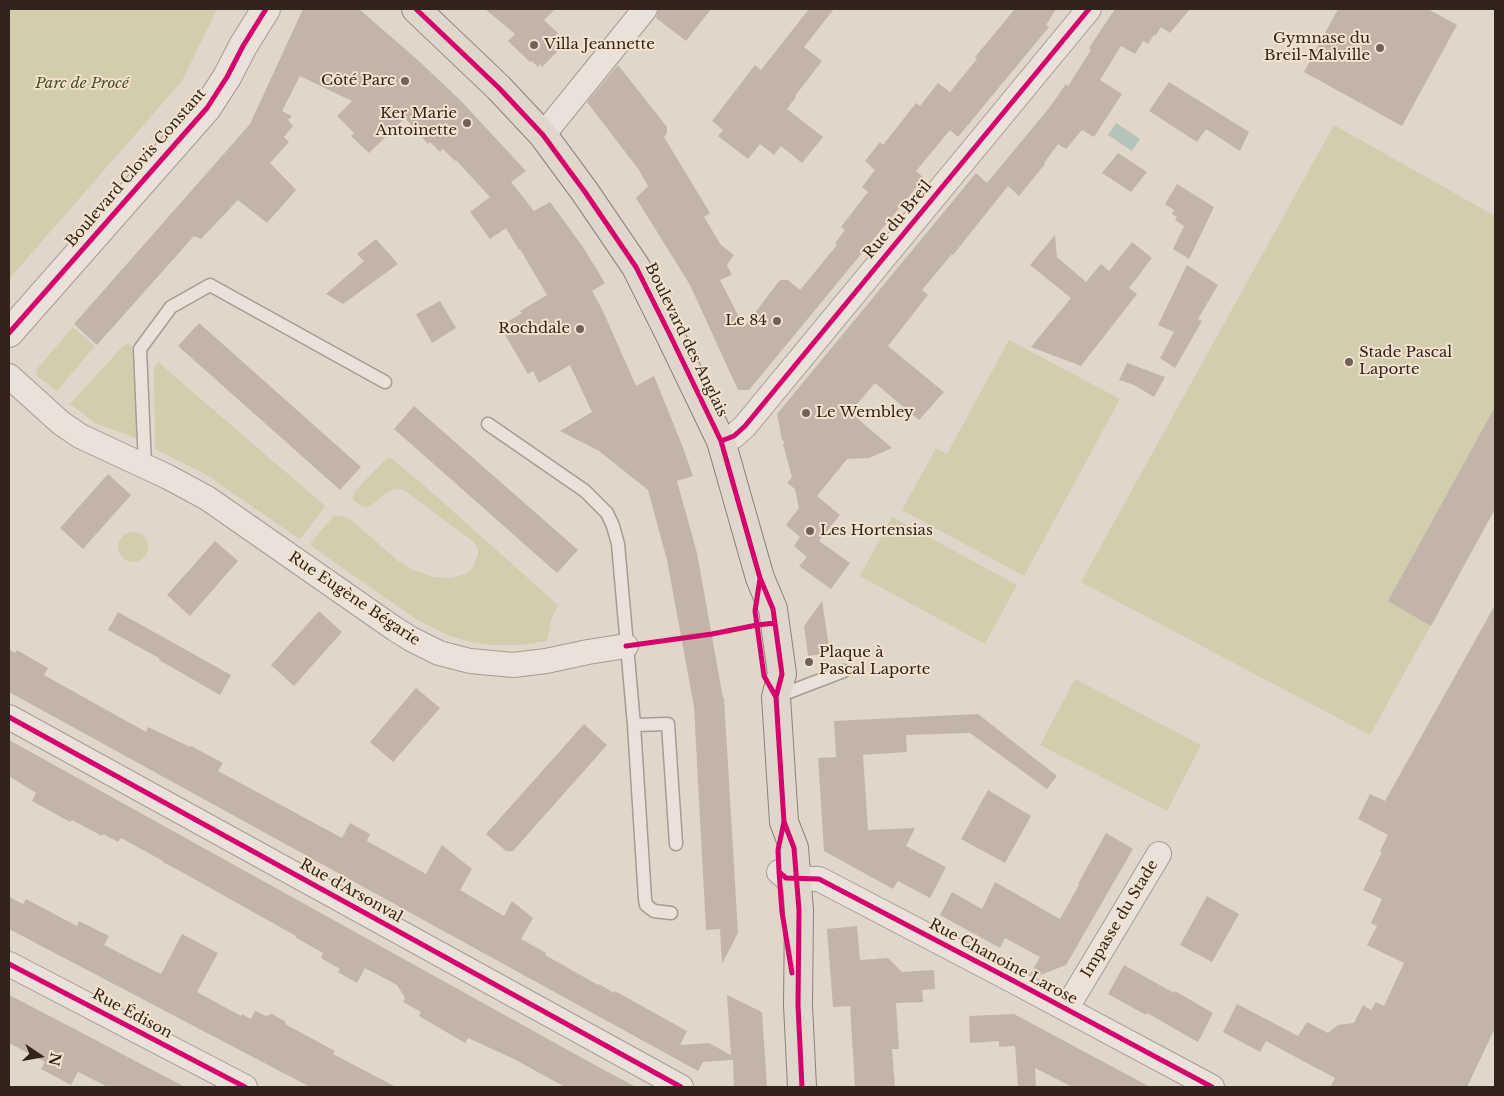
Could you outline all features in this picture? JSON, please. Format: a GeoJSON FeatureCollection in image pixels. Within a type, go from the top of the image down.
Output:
{"type":"FeatureCollection","features":[{"type":"Feature","properties":{"kind":"main road","name":"Boulevard des Anglais"},"geometry":{"type":"LineString","coordinates":[[416,9],[499,88],[543,135],[585,192],[636,267],[721,441],[760,578],[773,609],[782,674],[776,697],[784,822],[794,848],[788,876],[799,910],[798,1006],[802,1087]]}},
{"type":"Feature","properties":{"kind":"street","name":"Boulevard Clovis Constant"},"geometry":{"type":"LineString","coordinates":[[242,46],[254,9]]}},
{"type":"Feature","properties":{"kind":"street","name":"Boulevard Clovis Constant"},"geometry":{"type":"LineString","coordinates":[[9,333],[207,108],[227,77],[242,46],[266,9]]}},
{"type":"Feature","properties":{"kind":"street"},"geometry":{"type":"LineString","coordinates":[[543,135],[645,9]]}},
{"type":"Feature","properties":{"kind":"street","name":"Rue du Breil"},"geometry":{"type":"LineString","coordinates":[[721,441],[734,436],[745,426],[1089,9]]}},
{"type":"Feature","properties":{"kind":"street","name":"Rue Eugène Bégarie"},"geometry":{"type":"LineString","coordinates":[[9,376],[61,424],[80,436],[145,466],[207,498],[395,629],[439,653],[470,661],[513,665],[546,661],[626,646]]}},
{"type":"Feature","properties":{"kind":"street","name":"Rue d'Arsonval"},"geometry":{"type":"LineString","coordinates":[[9,717],[681,1087]]}},
{"type":"Feature","properties":{"kind":"street","name":"Impasse du Stade"},"geometry":{"type":"LineString","coordinates":[[1066,1009],[1159,854]]}},
{"type":"Feature","properties":{"kind":"street","name":"Rue Chanoine Larose"},"geometry":{"type":"LineString","coordinates":[[788,876],[819,879],[1212,1087]]}},
{"type":"Feature","properties":{"kind":"street","name":"Rue Édison"},"geometry":{"type":"LineString","coordinates":[[9,964],[245,1087]]}},
{"type":"Feature","properties":{"kind":"lane"},"geometry":{"type":"LineString","coordinates":[[145,466],[140,349],[171,307],[210,285],[385,382]]}},
{"type":"Feature","properties":{"kind":"lane"},"geometry":{"type":"LineString","coordinates":[[488,424],[586,491],[607,513],[618,544],[634,725],[645,899],[646,905],[654,911],[671,912]]}},
{"type":"Feature","properties":{"kind":"lane"},"geometry":{"type":"LineString","coordinates":[[776,697],[844,671]]}},
{"type":"Feature","properties":{"kind":"lane"},"geometry":{"type":"LineString","coordinates":[[634,725],[668,724],[676,844]]}},
{"type":"Feature","properties":{"kind":"green space","name":"Parc de Procé"},"geometry":{"type":"Polygon","coordinates":[[[9,9],[217,9],[182,81],[9,279],[9,9]]]}},
{"type":"Feature","properties":{"kind":"green space","name":"Stade Pascal Laporte"},"geometry":{"type":"Polygon","coordinates":[[[1334,125],[1495,216],[1495,509],[1370,735],[1081,582],[1334,125]]]}},
{"type":"Feature","properties":{"kind":"green space"},"geometry":{"type":"Polygon","coordinates":[[[73,327],[95,346],[57,391],[38,377],[36,370],[73,327]]]}},
{"type":"Feature","properties":{"kind":"green space"},"geometry":{"type":"Polygon","coordinates":[[[1009,340],[1120,399],[1024,576],[902,510],[936,448],[947,454],[1009,340]]]}},
{"type":"Feature","properties":{"kind":"green space"},"geometry":{"type":"Polygon","coordinates":[[[128,343],[133,347],[135,354],[136,438],[95,423],[70,404],[123,346],[128,343]]]}},
{"type":"Feature","properties":{"kind":"green space"},"geometry":{"type":"Polygon","coordinates":[[[158,362],[325,506],[301,538],[298,538],[205,474],[155,449],[154,373],[158,362]]]}},
{"type":"Feature","properties":{"kind":"green space"},"geometry":{"type":"Polygon","coordinates":[[[387,458],[391,458],[428,489],[558,605],[551,620],[547,641],[522,645],[490,645],[450,636],[416,619],[311,546],[311,542],[334,516],[343,516],[351,520],[398,561],[413,570],[434,577],[451,578],[466,574],[473,567],[478,555],[478,549],[474,542],[404,490],[396,489],[386,493],[367,507],[363,507],[353,500],[355,491],[387,458]]]}},
{"type":"Feature","properties":{"kind":"green space"},"geometry":{"type":"Polygon","coordinates":[[[892,517],[1017,585],[985,644],[860,576],[892,517]]]}},
{"type":"Feature","properties":{"kind":"green space"},"geometry":{"type":"Polygon","coordinates":[[[133,532],[144,536],[148,547],[144,558],[133,562],[122,558],[118,547],[122,536],[133,532]]]}},
{"type":"Feature","properties":{"kind":"green space"},"geometry":{"type":"Polygon","coordinates":[[[1075,679],[1201,745],[1167,811],[1040,745],[1075,679]]]}},
{"type":"Feature","properties":{"kind":"shaded area"},"geometry":{"type":"Polygon","coordinates":[[[1116,123],[1140,139],[1132,151],[1108,135],[1116,123]]]}},
{"type":"Feature","properties":{"kind":"building"},"geometry":{"type":"Polygon","coordinates":[[[303,9],[359,9],[420,62],[462,102],[526,171],[511,182],[534,211],[550,202],[583,247],[605,283],[592,291],[603,311],[636,386],[654,376],[693,476],[677,481],[697,553],[724,698],[738,933],[722,964],[720,929],[706,930],[694,707],[667,560],[648,490],[599,451],[560,431],[592,412],[570,365],[539,383],[533,371],[528,374],[500,326],[522,313],[520,311],[547,295],[506,228],[490,239],[470,212],[490,197],[456,160],[443,149],[440,152],[430,142],[428,144],[405,118],[369,153],[351,136],[354,133],[337,116],[352,101],[300,76],[282,111],[292,116],[288,120],[293,126],[284,137],[289,142],[270,163],[296,190],[267,223],[238,200],[201,239],[194,236],[97,345],[74,324],[250,124],[303,9]]]}},
{"type":"Feature","properties":{"kind":"building","name":"Villa Jeannette"},"geometry":{"type":"Polygon","coordinates":[[[485,9],[555,9],[544,20],[558,33],[550,41],[559,50],[542,67],[540,64],[538,67],[508,41],[515,34],[485,9]]]}},
{"type":"Feature","properties":{"kind":"building"},"geometry":{"type":"Polygon","coordinates":[[[658,9],[711,9],[686,41],[656,18],[658,9]]]}},
{"type":"Feature","properties":{"kind":"building"},"geometry":{"type":"Polygon","coordinates":[[[809,9],[834,9],[804,47],[822,61],[787,109],[823,137],[802,163],[781,146],[774,155],[760,144],[748,159],[718,136],[723,130],[712,121],[755,65],[761,70],[809,9]]]}},
{"type":"Feature","properties":{"kind":"building"},"geometry":{"type":"Polygon","coordinates":[[[1015,9],[1056,9],[1046,25],[1049,27],[958,137],[950,130],[916,171],[924,178],[749,390],[738,390],[690,285],[636,198],[648,186],[639,170],[587,102],[618,65],[667,127],[667,133],[664,137],[710,213],[704,217],[721,245],[734,255],[727,265],[732,275],[720,280],[744,327],[780,280],[788,280],[800,290],[837,245],[835,243],[845,230],[841,227],[868,192],[862,187],[875,170],[865,161],[880,142],[883,145],[916,103],[920,106],[938,83],[950,92],[977,59],[975,57],[1015,9]]]}},
{"type":"Feature","properties":{"kind":"building"},"geometry":{"type":"Polygon","coordinates":[[[1115,9],[1190,9],[1170,33],[1161,27],[1148,44],[1143,41],[1135,54],[1121,46],[1100,80],[1122,94],[1094,137],[1082,130],[1066,149],[1058,144],[1045,164],[1019,196],[1008,186],[953,255],[922,290],[928,295],[888,346],[944,392],[919,420],[875,383],[850,412],[892,448],[869,458],[847,459],[817,496],[840,515],[819,541],[850,563],[831,589],[799,566],[807,557],[794,546],[800,537],[786,525],[799,508],[795,489],[787,483],[792,477],[777,414],[976,173],[987,183],[1049,108],[1066,84],[1068,86],[1091,50],[1089,48],[1115,9]]]}},
{"type":"Feature","properties":{"kind":"building","name":"Gymnase du Breil-Malville"},"geometry":{"type":"Polygon","coordinates":[[[1338,9],[1428,9],[1457,25],[1402,126],[1304,72],[1338,9]]]}},
{"type":"Feature","properties":{"kind":"building"},"geometry":{"type":"Polygon","coordinates":[[[1169,82],[1249,132],[1240,151],[1206,129],[1197,142],[1149,111],[1169,82]]]}},
{"type":"Feature","properties":{"kind":"building"},"geometry":{"type":"Polygon","coordinates":[[[1118,153],[1147,172],[1131,192],[1102,173],[1118,153]]]}},
{"type":"Feature","properties":{"kind":"building"},"geometry":{"type":"Polygon","coordinates":[[[1177,184],[1214,207],[1189,259],[1173,249],[1184,226],[1175,220],[1177,217],[1172,214],[1174,210],[1165,204],[1177,184]]]}},
{"type":"Feature","properties":{"kind":"building"},"geometry":{"type":"Polygon","coordinates":[[[1055,235],[1057,257],[1086,282],[1101,264],[1109,271],[1132,242],[1152,258],[1129,288],[1137,294],[1081,366],[1031,347],[1071,298],[1030,265],[1055,235]]]}},
{"type":"Feature","properties":{"kind":"building"},"geometry":{"type":"Polygon","coordinates":[[[376,239],[398,264],[343,304],[326,294],[364,261],[357,254],[376,239]]]}},
{"type":"Feature","properties":{"kind":"building"},"geometry":{"type":"Polygon","coordinates":[[[1187,265],[1218,285],[1198,319],[1202,321],[1175,368],[1160,358],[1174,332],[1158,325],[1187,265]]]}},
{"type":"Feature","properties":{"kind":"building"},"geometry":{"type":"Polygon","coordinates":[[[440,301],[456,328],[432,343],[416,314],[440,301]]]}},
{"type":"Feature","properties":{"kind":"building"},"geometry":{"type":"Polygon","coordinates":[[[199,323],[361,467],[340,490],[178,346],[199,323]]]}},
{"type":"Feature","properties":{"kind":"building"},"geometry":{"type":"Polygon","coordinates":[[[1127,363],[1165,377],[1154,397],[1134,385],[1119,380],[1127,363]]]}},
{"type":"Feature","properties":{"kind":"building"},"geometry":{"type":"Polygon","coordinates":[[[414,406],[578,550],[557,573],[394,429],[414,406]]]}},
{"type":"Feature","properties":{"kind":"building"},"geometry":{"type":"Polygon","coordinates":[[[1495,407],[1495,509],[1431,626],[1388,601],[1495,407]]]}},
{"type":"Feature","properties":{"kind":"building"},"geometry":{"type":"Polygon","coordinates":[[[108,474],[131,495],[83,549],[60,528],[108,474]]]}},
{"type":"Feature","properties":{"kind":"building"},"geometry":{"type":"Polygon","coordinates":[[[215,541],[238,561],[190,616],[167,595],[215,541]]]}},
{"type":"Feature","properties":{"kind":"building"},"geometry":{"type":"Polygon","coordinates":[[[822,601],[830,653],[808,656],[804,626],[822,601]]]}},
{"type":"Feature","properties":{"kind":"building"},"geometry":{"type":"Polygon","coordinates":[[[1495,605],[1495,1028],[1467,1087],[1330,1087],[1335,1078],[1266,1041],[1260,1052],[1223,1032],[1237,1004],[1298,1036],[1307,1022],[1328,1033],[1338,1025],[1354,1023],[1363,1005],[1371,1010],[1376,1002],[1384,1006],[1404,963],[1367,945],[1377,926],[1371,923],[1382,899],[1363,890],[1382,852],[1380,851],[1388,835],[1358,819],[1370,794],[1385,801],[1495,605]]]}},
{"type":"Feature","properties":{"kind":"building"},"geometry":{"type":"Polygon","coordinates":[[[319,611],[342,632],[294,686],[271,665],[319,611]]]}},
{"type":"Feature","properties":{"kind":"building"},"geometry":{"type":"Polygon","coordinates":[[[118,612],[231,675],[220,695],[108,630],[118,612]]]}},
{"type":"Feature","properties":{"kind":"building"},"geometry":{"type":"Polygon","coordinates":[[[9,649],[15,653],[17,650],[48,668],[44,675],[146,732],[148,727],[223,763],[218,771],[342,838],[350,823],[370,834],[367,841],[426,874],[442,845],[472,869],[460,890],[504,916],[512,901],[533,918],[521,939],[598,985],[614,993],[615,991],[687,1031],[680,1045],[709,1043],[731,1055],[727,995],[762,1012],[767,1087],[734,1087],[733,1060],[703,1062],[698,1071],[9,692],[9,649]]]}},
{"type":"Feature","properties":{"kind":"building"},"geometry":{"type":"Polygon","coordinates":[[[416,688],[440,708],[393,762],[370,742],[416,688]]]}},
{"type":"Feature","properties":{"kind":"building"},"geometry":{"type":"Polygon","coordinates":[[[978,714],[1057,776],[1047,789],[970,733],[906,735],[907,752],[863,755],[868,830],[915,828],[906,846],[946,867],[930,898],[898,881],[893,889],[824,851],[818,758],[836,757],[834,721],[978,714]]]}},
{"type":"Feature","properties":{"kind":"building"},"geometry":{"type":"Polygon","coordinates":[[[584,724],[607,745],[513,851],[506,851],[486,834],[584,724]]]}},
{"type":"Feature","properties":{"kind":"building"},"geometry":{"type":"Polygon","coordinates":[[[9,740],[636,1087],[565,1087],[514,1059],[468,1038],[465,1043],[419,1016],[421,1012],[403,1002],[405,998],[397,985],[365,968],[357,983],[338,972],[340,969],[321,958],[323,953],[296,936],[163,861],[121,838],[118,842],[103,834],[102,836],[72,820],[70,822],[32,801],[36,793],[9,776],[9,740]]]}},
{"type":"Feature","properties":{"kind":"building"},"geometry":{"type":"Polygon","coordinates":[[[988,790],[1031,816],[1005,863],[961,839],[988,790]]]}},
{"type":"Feature","properties":{"kind":"building"},"geometry":{"type":"Polygon","coordinates":[[[1106,833],[1133,849],[1066,965],[1035,977],[1030,974],[1040,957],[1005,938],[1000,948],[940,915],[952,892],[982,909],[995,882],[1060,919],[1106,833]]]}},
{"type":"Feature","properties":{"kind":"building"},"geometry":{"type":"Polygon","coordinates":[[[1207,896],[1239,914],[1212,962],[1180,945],[1207,896]]]}},
{"type":"Feature","properties":{"kind":"building"},"geometry":{"type":"Polygon","coordinates":[[[9,897],[23,904],[26,899],[77,926],[79,921],[109,936],[104,945],[161,974],[182,934],[218,953],[197,992],[241,1016],[242,1014],[251,1019],[255,1011],[266,1016],[272,1014],[286,1022],[285,1024],[335,1051],[333,1054],[396,1087],[310,1087],[9,929],[9,897]]]}},
{"type":"Feature","properties":{"kind":"building"},"geometry":{"type":"Polygon","coordinates":[[[857,926],[860,960],[888,958],[902,972],[934,970],[935,989],[922,990],[923,1002],[896,1003],[899,1049],[892,1049],[895,1087],[855,1087],[850,1006],[833,1007],[827,929],[857,926]]]}},
{"type":"Feature","properties":{"kind":"building"},"geometry":{"type":"Polygon","coordinates":[[[1124,965],[1213,1013],[1198,1042],[1147,1013],[1146,1015],[1108,994],[1124,965]]]}},
{"type":"Feature","properties":{"kind":"building"},"geometry":{"type":"Polygon","coordinates":[[[9,995],[185,1087],[108,1087],[78,1072],[71,1085],[41,1069],[45,1062],[9,1043],[9,995]]]}},
{"type":"Feature","properties":{"kind":"building"},"geometry":{"type":"Polygon","coordinates":[[[1014,1014],[1150,1087],[1072,1087],[1035,1068],[1036,1087],[1018,1087],[1015,1046],[999,1047],[999,1041],[970,1043],[969,1016],[1014,1014]]]}},
{"type":"Feature","properties":{"kind":"cycle path"},"geometry":{"type":"LineString","coordinates":[[9,333],[207,108],[266,9]]}},
{"type":"Feature","properties":{"kind":"cycle path"},"geometry":{"type":"LineString","coordinates":[[416,9],[499,88],[543,135],[585,192],[636,267],[721,441],[760,578],[773,609],[782,674],[776,697],[784,822],[794,848],[799,910],[798,1005],[802,1087]]}},
{"type":"Feature","properties":{"kind":"cycle path"},"geometry":{"type":"LineString","coordinates":[[721,441],[734,436],[745,426],[1089,9]]}},
{"type":"Feature","properties":{"kind":"cycle path"},"geometry":{"type":"LineString","coordinates":[[760,579],[755,611],[764,676],[776,697]]}},
{"type":"Feature","properties":{"kind":"cycle path"},"geometry":{"type":"LineString","coordinates":[[626,646],[775,623]]}},
{"type":"Feature","properties":{"kind":"cycle path"},"geometry":{"type":"LineString","coordinates":[[9,717],[681,1087]]}},
{"type":"Feature","properties":{"kind":"cycle path"},"geometry":{"type":"LineString","coordinates":[[784,822],[778,850],[779,872],[782,912],[792,973]]}},
{"type":"Feature","properties":{"kind":"cycle path"},"geometry":{"type":"LineString","coordinates":[[779,872],[786,878],[819,879],[1212,1087]]}},
{"type":"Feature","properties":{"kind":"cycle path"},"geometry":{"type":"LineString","coordinates":[[9,964],[245,1087]]}},
{"type":"Feature","properties":{"kind":"place","name":"Villa Jeannette"},"geometry":{"type":"Point","coordinates":[534,45]}},
{"type":"Feature","properties":{"kind":"place","name":"Gymnase du Breil-Malville"},"geometry":{"type":"Point","coordinates":[1380,48]}},
{"type":"Feature","properties":{"kind":"place","name":"Côté Parc"},"geometry":{"type":"Point","coordinates":[405,81]}},
{"type":"Feature","properties":{"kind":"place","name":"Ker Marie Antoinette"},"geometry":{"type":"Point","coordinates":[467,123]}},
{"type":"Feature","properties":{"kind":"place","name":"Le 84"},"geometry":{"type":"Point","coordinates":[777,321]}},
{"type":"Feature","properties":{"kind":"place","name":"Rochdale"},"geometry":{"type":"Point","coordinates":[580,329]}},
{"type":"Feature","properties":{"kind":"place","name":"Stade Pascal Laporte"},"geometry":{"type":"Point","coordinates":[1349,362]}},
{"type":"Feature","properties":{"kind":"place","name":"Le Wembley"},"geometry":{"type":"Point","coordinates":[806,413]}},
{"type":"Feature","properties":{"kind":"place","name":"Les Hortensias"},"geometry":{"type":"Point","coordinates":[810,531]}},
{"type":"Feature","properties":{"kind":"place","name":"Plaque à Pascal Laporte"},"geometry":{"type":"Point","coordinates":[809,662]}}]}
